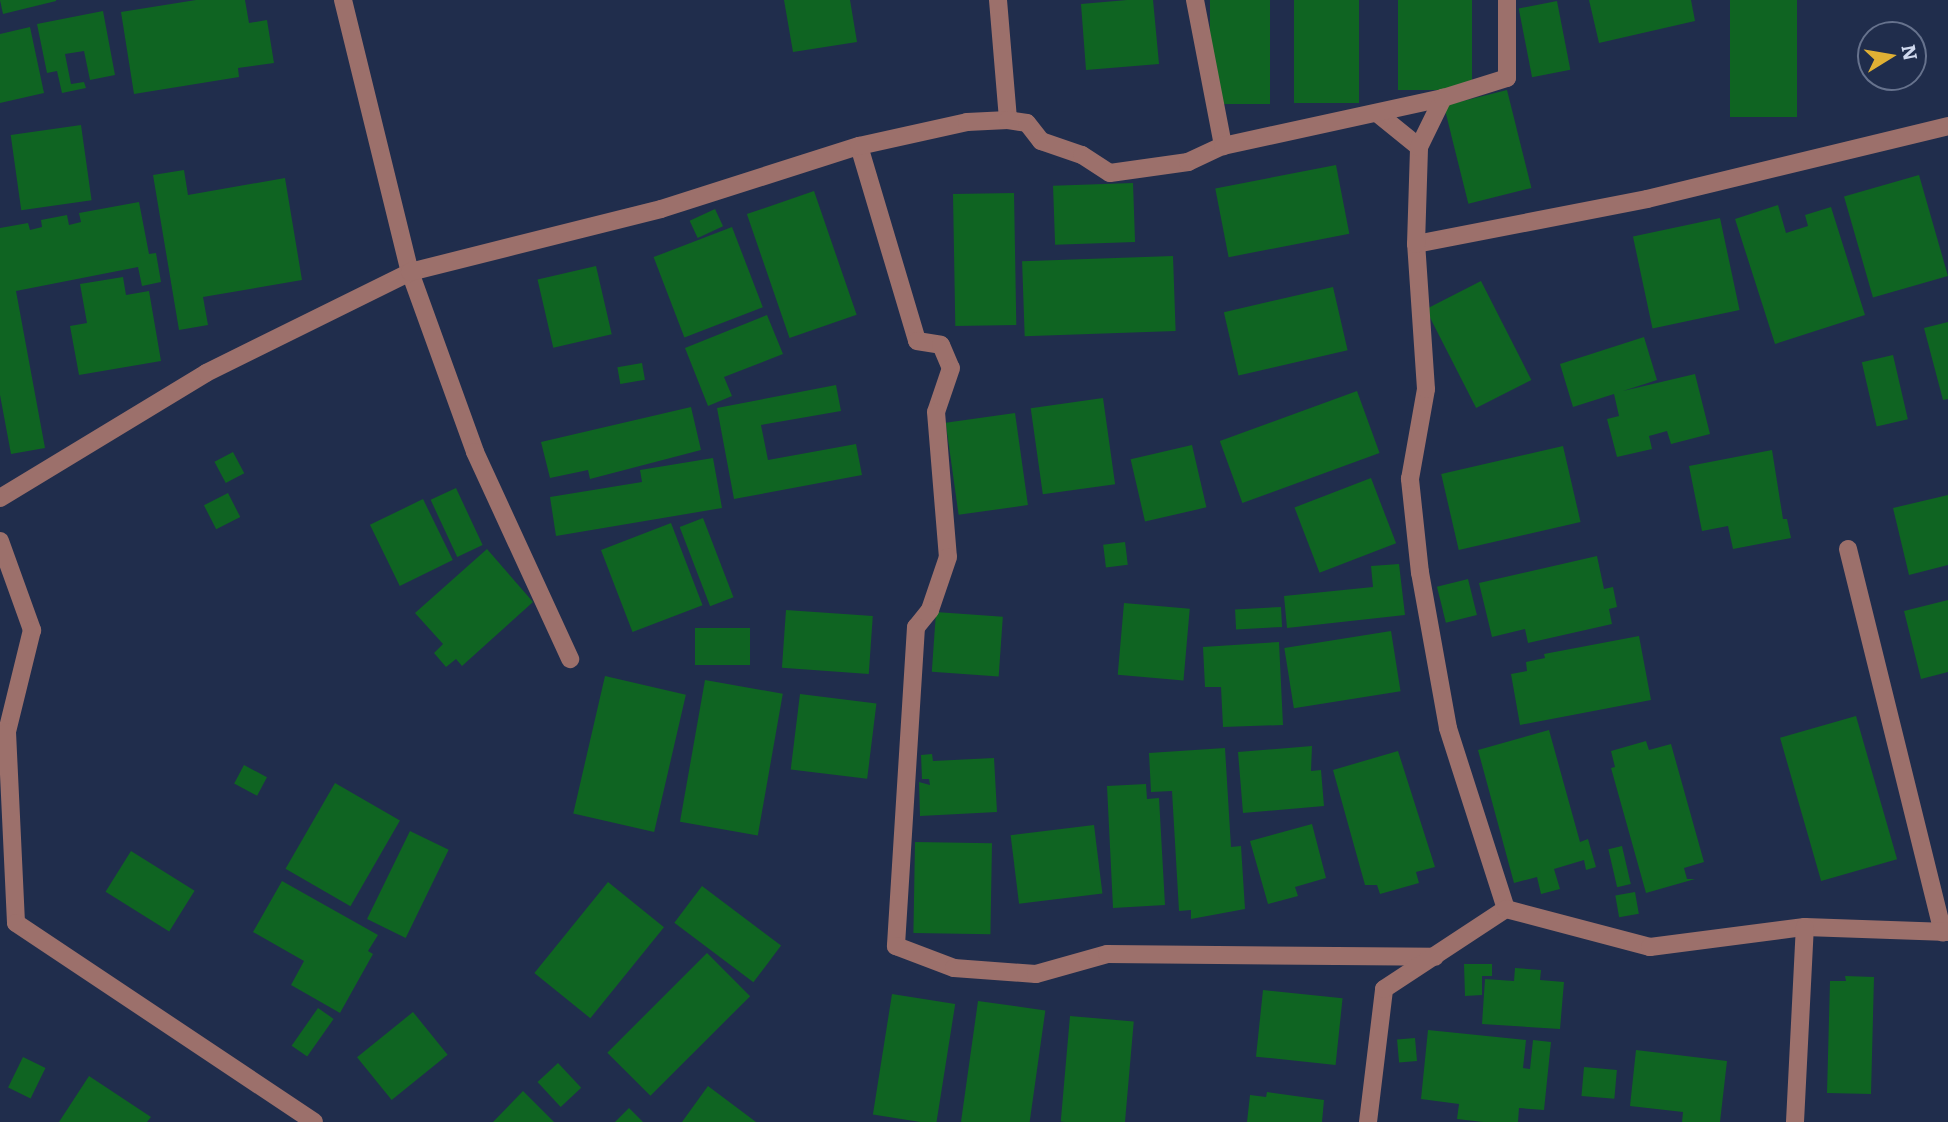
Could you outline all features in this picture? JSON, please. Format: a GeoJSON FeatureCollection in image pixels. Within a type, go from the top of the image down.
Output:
{"type":"FeatureCollection","features":[{"type":"Feature","properties":{"kind":"street"},"geometry":{"type":"LineString","coordinates":[[342,0],[410,272],[475,452],[570,659]]}},
{"type":"Feature","properties":{"kind":"street"},"geometry":{"type":"LineString","coordinates":[[998,0],[1008,120]]}},
{"type":"Feature","properties":{"kind":"street"},"geometry":{"type":"LineString","coordinates":[[1195,0],[1223,146]]}},
{"type":"Feature","properties":{"kind":"street"},"geometry":{"type":"LineString","coordinates":[[0,498],[206,373],[410,272],[661,209],[859,146],[967,122],[1008,120],[1027,123],[1041,141],[1082,155],[1110,173],[1188,162],[1223,146],[1443,98],[1507,78],[1507,0]]}},
{"type":"Feature","properties":{"kind":"street"},"geometry":{"type":"LineString","coordinates":[[1443,98],[1419,147],[1414,187],[1426,390],[1410,479],[1420,573],[1448,728],[1506,909]]}},
{"type":"Feature","properties":{"kind":"street"},"geometry":{"type":"LineString","coordinates":[[1377,113],[1419,147]]}},
{"type":"Feature","properties":{"kind":"street"},"geometry":{"type":"LineString","coordinates":[[1416,244],[1647,199],[1948,126]]}},
{"type":"Feature","properties":{"kind":"street"},"geometry":{"type":"LineString","coordinates":[[859,146],[917,341],[942,345],[951,368],[936,412],[948,557],[930,610],[916,627],[896,946],[954,968],[1036,974],[1107,954],[1435,957]]}},
{"type":"Feature","properties":{"kind":"street"},"geometry":{"type":"LineString","coordinates":[[0,541],[32,630],[7,732],[16,923],[314,1122]]}},
{"type":"Feature","properties":{"kind":"street"},"geometry":{"type":"LineString","coordinates":[[1368,1122],[1384,989],[1506,909],[1650,947],[1805,928],[1945,932],[1848,549]]}},
{"type":"Feature","properties":{"kind":"street"},"geometry":{"type":"LineString","coordinates":[[1794,1122],[1805,928]]}},
{"type":"Feature","properties":{"kind":"building"},"geometry":{"type":"Polygon","coordinates":[[[0,0],[56,0],[56,1],[3,14],[0,0]]]}},
{"type":"Feature","properties":{"kind":"building"},"geometry":{"type":"Polygon","coordinates":[[[196,0],[245,0],[249,23],[267,20],[274,63],[238,68],[239,77],[134,94],[121,12],[196,0]]]}},
{"type":"Feature","properties":{"kind":"building"},"geometry":{"type":"Polygon","coordinates":[[[784,0],[850,0],[857,42],[793,52],[784,0]]]}},
{"type":"Feature","properties":{"kind":"building"},"geometry":{"type":"Polygon","coordinates":[[[1153,0],[1159,64],[1086,70],[1081,4],[1153,0]]]}},
{"type":"Feature","properties":{"kind":"building"},"geometry":{"type":"Polygon","coordinates":[[[1210,0],[1270,0],[1270,104],[1210,104],[1210,0]]]}},
{"type":"Feature","properties":{"kind":"building"},"geometry":{"type":"Polygon","coordinates":[[[1294,0],[1359,0],[1359,103],[1294,103],[1294,0]]]}},
{"type":"Feature","properties":{"kind":"building"},"geometry":{"type":"Polygon","coordinates":[[[1398,0],[1472,0],[1472,90],[1398,90],[1398,0]]]}},
{"type":"Feature","properties":{"kind":"building"},"geometry":{"type":"Polygon","coordinates":[[[1589,0],[1691,0],[1695,21],[1599,43],[1589,0]]]}},
{"type":"Feature","properties":{"kind":"building"},"geometry":{"type":"Polygon","coordinates":[[[1730,0],[1797,0],[1797,117],[1730,117],[1730,0]]]}},
{"type":"Feature","properties":{"kind":"building"},"geometry":{"type":"Polygon","coordinates":[[[1557,1],[1570,70],[1532,77],[1519,8],[1557,1]]]}},
{"type":"Feature","properties":{"kind":"building"},"geometry":{"type":"Polygon","coordinates":[[[103,11],[115,75],[90,80],[84,51],[65,54],[71,84],[84,82],[86,88],[62,93],[57,71],[47,73],[37,24],[103,11]]]}},
{"type":"Feature","properties":{"kind":"building"},"geometry":{"type":"Polygon","coordinates":[[[30,27],[44,93],[0,103],[0,34],[30,27]]]}},
{"type":"Feature","properties":{"kind":"building"},"geometry":{"type":"Polygon","coordinates":[[[1507,90],[1531,188],[1468,204],[1444,106],[1507,90]]]}},
{"type":"Feature","properties":{"kind":"building"},"geometry":{"type":"Polygon","coordinates":[[[81,125],[92,200],[21,210],[11,135],[81,125]]]}},
{"type":"Feature","properties":{"kind":"building"},"geometry":{"type":"Polygon","coordinates":[[[1336,165],[1349,234],[1229,257],[1215,188],[1336,165]]]}},
{"type":"Feature","properties":{"kind":"building"},"geometry":{"type":"Polygon","coordinates":[[[184,170],[188,195],[285,178],[302,280],[203,297],[208,325],[179,330],[153,175],[184,170]]]}},
{"type":"Feature","properties":{"kind":"building"},"geometry":{"type":"Polygon","coordinates":[[[1919,175],[1948,276],[1873,297],[1844,196],[1919,175]]]}},
{"type":"Feature","properties":{"kind":"building"},"geometry":{"type":"Polygon","coordinates":[[[1133,183],[1135,242],[1055,245],[1053,186],[1133,183]]]}},
{"type":"Feature","properties":{"kind":"building"},"geometry":{"type":"Polygon","coordinates":[[[814,191],[857,315],[790,338],[747,214],[814,191]]]}},
{"type":"Feature","properties":{"kind":"building"},"geometry":{"type":"Polygon","coordinates":[[[1014,193],[1016,325],[955,326],[953,194],[1014,193]]]}},
{"type":"Feature","properties":{"kind":"building"},"geometry":{"type":"Polygon","coordinates":[[[139,202],[149,254],[156,253],[161,282],[142,286],[138,267],[16,291],[45,448],[11,454],[0,395],[0,228],[28,223],[30,230],[42,227],[41,220],[67,215],[69,225],[81,222],[79,213],[139,202]]]}},
{"type":"Feature","properties":{"kind":"building"},"geometry":{"type":"Polygon","coordinates":[[[1778,205],[1786,233],[1808,226],[1805,215],[1831,207],[1865,315],[1775,344],[1735,219],[1778,205]]]}},
{"type":"Feature","properties":{"kind":"building"},"geometry":{"type":"Polygon","coordinates":[[[715,209],[723,226],[698,238],[690,221],[715,209]]]}},
{"type":"Feature","properties":{"kind":"building"},"geometry":{"type":"Polygon","coordinates":[[[1720,218],[1740,310],[1652,328],[1633,237],[1720,218]]]}},
{"type":"Feature","properties":{"kind":"building"},"geometry":{"type":"Polygon","coordinates":[[[732,227],[763,307],[684,337],[654,257],[732,227]]]}},
{"type":"Feature","properties":{"kind":"building"},"geometry":{"type":"Polygon","coordinates":[[[1173,256],[1176,331],[1025,336],[1022,261],[1173,256]]]}},
{"type":"Feature","properties":{"kind":"building"},"geometry":{"type":"Polygon","coordinates":[[[596,266],[612,334],[553,348],[538,279],[596,266]]]}},
{"type":"Feature","properties":{"kind":"building"},"geometry":{"type":"Polygon","coordinates":[[[123,277],[126,295],[149,291],[161,361],[79,375],[70,326],[87,323],[80,284],[123,277]]]}},
{"type":"Feature","properties":{"kind":"building"},"geometry":{"type":"Polygon","coordinates":[[[1481,281],[1531,380],[1476,408],[1426,309],[1481,281]]]}},
{"type":"Feature","properties":{"kind":"building"},"geometry":{"type":"Polygon","coordinates":[[[1333,287],[1348,350],[1238,376],[1224,312],[1333,287]]]}},
{"type":"Feature","properties":{"kind":"building"},"geometry":{"type":"Polygon","coordinates":[[[767,315],[783,354],[724,377],[732,396],[708,406],[685,348],[767,315]]]}},
{"type":"Feature","properties":{"kind":"building"},"geometry":{"type":"Polygon","coordinates":[[[1948,322],[1948,399],[1943,400],[1924,328],[1948,322]]]}},
{"type":"Feature","properties":{"kind":"building"},"geometry":{"type":"Polygon","coordinates":[[[1644,337],[1657,380],[1623,391],[1695,374],[1710,434],[1671,444],[1667,431],[1649,436],[1652,449],[1617,457],[1607,419],[1619,416],[1614,394],[1573,407],[1560,364],[1644,337]]]}},
{"type":"Feature","properties":{"kind":"building"},"geometry":{"type":"Polygon","coordinates":[[[1893,355],[1908,419],[1877,427],[1862,362],[1893,355]]]}},
{"type":"Feature","properties":{"kind":"building"},"geometry":{"type":"Polygon","coordinates":[[[642,363],[645,380],[620,384],[617,367],[642,363]]]}},
{"type":"Feature","properties":{"kind":"building"},"geometry":{"type":"Polygon","coordinates":[[[836,385],[841,411],[761,425],[768,460],[856,444],[862,475],[734,499],[717,408],[836,385]]]}},
{"type":"Feature","properties":{"kind":"building"},"geometry":{"type":"Polygon","coordinates":[[[1357,391],[1380,453],[1242,503],[1220,441],[1357,391]]]}},
{"type":"Feature","properties":{"kind":"building"},"geometry":{"type":"Polygon","coordinates":[[[1103,398],[1115,484],[1043,494],[1031,408],[1103,398]]]}},
{"type":"Feature","properties":{"kind":"building"},"geometry":{"type":"Polygon","coordinates":[[[691,407],[701,450],[590,479],[588,470],[550,478],[541,442],[691,407]]]}},
{"type":"Feature","properties":{"kind":"building"},"geometry":{"type":"Polygon","coordinates":[[[1015,413],[1028,505],[959,515],[946,423],[1015,413]]]}},
{"type":"Feature","properties":{"kind":"building"},"geometry":{"type":"Polygon","coordinates":[[[1192,445],[1206,507],[1145,522],[1131,459],[1192,445]]]}},
{"type":"Feature","properties":{"kind":"building"},"geometry":{"type":"Polygon","coordinates":[[[1563,446],[1581,522],[1459,550],[1441,474],[1563,446]]]}},
{"type":"Feature","properties":{"kind":"building"},"geometry":{"type":"Polygon","coordinates":[[[1772,450],[1783,519],[1787,519],[1791,538],[1733,549],[1728,526],[1702,531],[1689,466],[1772,450]]]}},
{"type":"Feature","properties":{"kind":"building"},"geometry":{"type":"Polygon","coordinates":[[[233,452],[244,473],[226,483],[214,462],[233,452]]]}},
{"type":"Feature","properties":{"kind":"building"},"geometry":{"type":"Polygon","coordinates":[[[713,458],[722,508],[556,536],[550,497],[642,482],[640,470],[713,458]]]}},
{"type":"Feature","properties":{"kind":"building"},"geometry":{"type":"Polygon","coordinates":[[[1371,478],[1396,543],[1320,573],[1294,507],[1371,478]]]}},
{"type":"Feature","properties":{"kind":"building"},"geometry":{"type":"Polygon","coordinates":[[[456,488],[483,545],[457,557],[431,500],[456,488]]]}},
{"type":"Feature","properties":{"kind":"building"},"geometry":{"type":"Polygon","coordinates":[[[228,493],[240,517],[216,529],[204,505],[228,493]]]}},
{"type":"Feature","properties":{"kind":"building"},"geometry":{"type":"Polygon","coordinates":[[[1948,495],[1948,565],[1909,575],[1893,508],[1948,495]]]}},
{"type":"Feature","properties":{"kind":"building"},"geometry":{"type":"Polygon","coordinates":[[[423,499],[453,560],[400,586],[370,525],[423,499]]]}},
{"type":"Feature","properties":{"kind":"building"},"geometry":{"type":"Polygon","coordinates":[[[703,518],[733,597],[710,606],[680,527],[703,518]]]}},
{"type":"Feature","properties":{"kind":"building"},"geometry":{"type":"Polygon","coordinates":[[[671,523],[703,605],[633,632],[601,550],[671,523]]]}},
{"type":"Feature","properties":{"kind":"building"},"geometry":{"type":"Polygon","coordinates":[[[1125,542],[1128,565],[1106,568],[1103,545],[1125,542]]]}},
{"type":"Feature","properties":{"kind":"building"},"geometry":{"type":"Polygon","coordinates":[[[487,549],[533,602],[462,666],[456,659],[446,667],[434,653],[443,644],[415,613],[487,549]]]}},
{"type":"Feature","properties":{"kind":"building"},"geometry":{"type":"Polygon","coordinates":[[[1597,556],[1604,589],[1613,587],[1617,607],[1609,609],[1612,624],[1528,643],[1525,629],[1492,637],[1479,583],[1597,556]]]}},
{"type":"Feature","properties":{"kind":"building"},"geometry":{"type":"Polygon","coordinates":[[[1399,564],[1405,615],[1287,628],[1284,596],[1373,587],[1371,566],[1399,564]]]}},
{"type":"Feature","properties":{"kind":"building"},"geometry":{"type":"Polygon","coordinates":[[[1468,579],[1477,615],[1446,623],[1437,587],[1468,579]]]}},
{"type":"Feature","properties":{"kind":"building"},"geometry":{"type":"Polygon","coordinates":[[[1948,600],[1948,672],[1921,679],[1904,611],[1948,600]]]}},
{"type":"Feature","properties":{"kind":"building"},"geometry":{"type":"Polygon","coordinates":[[[1124,603],[1190,609],[1183,680],[1118,675],[1124,603]]]}},
{"type":"Feature","properties":{"kind":"building"},"geometry":{"type":"Polygon","coordinates":[[[1281,607],[1282,627],[1236,629],[1235,609],[1281,607]]]}},
{"type":"Feature","properties":{"kind":"building"},"geometry":{"type":"Polygon","coordinates":[[[786,610],[873,616],[869,674],[782,668],[786,610]]]}},
{"type":"Feature","properties":{"kind":"building"},"geometry":{"type":"Polygon","coordinates":[[[936,612],[1003,617],[999,677],[932,672],[936,612]]]}},
{"type":"Feature","properties":{"kind":"building"},"geometry":{"type":"Polygon","coordinates":[[[695,628],[750,628],[750,665],[695,665],[695,628]]]}},
{"type":"Feature","properties":{"kind":"building"},"geometry":{"type":"Polygon","coordinates":[[[1391,631],[1401,691],[1294,708],[1284,648],[1391,631]]]}},
{"type":"Feature","properties":{"kind":"building"},"geometry":{"type":"Polygon","coordinates":[[[1639,636],[1651,700],[1520,725],[1511,674],[1527,671],[1526,662],[1545,658],[1544,654],[1639,636]]]}},
{"type":"Feature","properties":{"kind":"building"},"geometry":{"type":"Polygon","coordinates":[[[1279,642],[1283,725],[1223,727],[1221,687],[1205,687],[1203,647],[1279,642]]]}},
{"type":"Feature","properties":{"kind":"building"},"geometry":{"type":"Polygon","coordinates":[[[605,676],[686,695],[654,832],[573,813],[605,676]]]}},
{"type":"Feature","properties":{"kind":"building"},"geometry":{"type":"Polygon","coordinates":[[[705,680],[783,694],[758,836],[680,822],[705,680]]]}},
{"type":"Feature","properties":{"kind":"building"},"geometry":{"type":"Polygon","coordinates":[[[800,694],[876,703],[867,779],[791,769],[800,694]]]}},
{"type":"Feature","properties":{"kind":"building"},"geometry":{"type":"Polygon","coordinates":[[[1856,716],[1897,859],[1821,881],[1780,738],[1856,716]]]}},
{"type":"Feature","properties":{"kind":"building"},"geometry":{"type":"Polygon","coordinates":[[[1549,730],[1580,842],[1588,839],[1596,867],[1586,870],[1584,860],[1554,869],[1560,889],[1541,894],[1537,877],[1514,883],[1478,750],[1549,730]]]}},
{"type":"Feature","properties":{"kind":"building"},"geometry":{"type":"Polygon","coordinates":[[[1646,741],[1649,750],[1671,744],[1704,862],[1684,868],[1687,879],[1695,879],[1646,893],[1611,768],[1615,767],[1611,751],[1646,741]]]}},
{"type":"Feature","properties":{"kind":"building"},"geometry":{"type":"Polygon","coordinates":[[[1312,746],[1311,771],[1321,770],[1324,806],[1243,813],[1238,752],[1312,746]]]}},
{"type":"Feature","properties":{"kind":"building"},"geometry":{"type":"Polygon","coordinates":[[[1225,748],[1231,847],[1241,846],[1245,909],[1191,919],[1191,910],[1179,911],[1172,791],[1151,792],[1149,753],[1225,748]]]}},
{"type":"Feature","properties":{"kind":"building"},"geometry":{"type":"Polygon","coordinates":[[[1398,751],[1435,867],[1416,872],[1419,883],[1380,894],[1377,885],[1365,885],[1333,770],[1398,751]]]}},
{"type":"Feature","properties":{"kind":"building"},"geometry":{"type":"Polygon","coordinates":[[[932,754],[933,761],[994,758],[997,812],[920,816],[919,782],[930,785],[929,779],[922,779],[921,755],[932,754]]]}},
{"type":"Feature","properties":{"kind":"building"},"geometry":{"type":"Polygon","coordinates":[[[244,765],[267,777],[257,796],[234,784],[244,765]]]}},
{"type":"Feature","properties":{"kind":"building"},"geometry":{"type":"Polygon","coordinates":[[[335,783],[400,820],[350,906],[286,869],[335,783]]]}},
{"type":"Feature","properties":{"kind":"building"},"geometry":{"type":"Polygon","coordinates":[[[1146,784],[1147,799],[1159,798],[1165,905],[1113,908],[1107,786],[1146,784]]]}},
{"type":"Feature","properties":{"kind":"building"},"geometry":{"type":"Polygon","coordinates":[[[1312,824],[1326,878],[1295,887],[1298,896],[1268,904],[1250,841],[1312,824]]]}},
{"type":"Feature","properties":{"kind":"building"},"geometry":{"type":"Polygon","coordinates":[[[1094,825],[1102,893],[1019,904],[1011,835],[1094,825]]]}},
{"type":"Feature","properties":{"kind":"building"},"geometry":{"type":"Polygon","coordinates":[[[410,831],[449,850],[406,938],[367,919],[410,831]]]}},
{"type":"Feature","properties":{"kind":"building"},"geometry":{"type":"Polygon","coordinates":[[[915,842],[992,843],[990,934],[913,933],[915,842]]]}},
{"type":"Feature","properties":{"kind":"building"},"geometry":{"type":"Polygon","coordinates":[[[1622,846],[1631,884],[1617,887],[1608,849],[1622,846]]]}},
{"type":"Feature","properties":{"kind":"building"},"geometry":{"type":"Polygon","coordinates":[[[131,851],[195,891],[169,931],[106,892],[131,851]]]}},
{"type":"Feature","properties":{"kind":"building"},"geometry":{"type":"Polygon","coordinates":[[[282,881],[378,935],[368,951],[373,954],[340,1013],[291,985],[304,961],[253,932],[282,881]]]}},
{"type":"Feature","properties":{"kind":"building"},"geometry":{"type":"Polygon","coordinates":[[[608,882],[664,927],[590,1018],[534,973],[608,882]]]}},
{"type":"Feature","properties":{"kind":"building"},"geometry":{"type":"Polygon","coordinates":[[[702,886],[781,946],[753,982],[674,923],[702,886]]]}},
{"type":"Feature","properties":{"kind":"building"},"geometry":{"type":"Polygon","coordinates":[[[1635,892],[1639,914],[1619,917],[1615,895],[1635,892]]]}},
{"type":"Feature","properties":{"kind":"building"},"geometry":{"type":"Polygon","coordinates":[[[707,953],[750,996],[650,1096],[607,1053],[707,953]]]}},
{"type":"Feature","properties":{"kind":"building"},"geometry":{"type":"Polygon","coordinates":[[[1464,964],[1492,964],[1492,976],[1482,976],[1482,995],[1465,996],[1464,964]]]}},
{"type":"Feature","properties":{"kind":"building"},"geometry":{"type":"Polygon","coordinates":[[[1515,968],[1541,970],[1540,980],[1564,982],[1560,1029],[1482,1024],[1485,979],[1514,981],[1515,968]]]}},
{"type":"Feature","properties":{"kind":"building"},"geometry":{"type":"Polygon","coordinates":[[[1845,976],[1874,977],[1871,1094],[1827,1093],[1830,981],[1846,981],[1845,976]]]}},
{"type":"Feature","properties":{"kind":"building"},"geometry":{"type":"Polygon","coordinates":[[[1263,990],[1343,998],[1336,1065],[1256,1057],[1263,990]]]}},
{"type":"Feature","properties":{"kind":"building"},"geometry":{"type":"Polygon","coordinates":[[[892,994],[955,1004],[937,1122],[873,1114],[892,994]]]}},
{"type":"Feature","properties":{"kind":"building"},"geometry":{"type":"Polygon","coordinates":[[[978,1001],[1045,1010],[1030,1122],[961,1122],[978,1001]]]}},
{"type":"Feature","properties":{"kind":"building"},"geometry":{"type":"Polygon","coordinates":[[[318,1008],[334,1019],[307,1057],[292,1046],[318,1008]]]}},
{"type":"Feature","properties":{"kind":"building"},"geometry":{"type":"Polygon","coordinates":[[[413,1012],[448,1055],[392,1100],[357,1057],[413,1012]]]}},
{"type":"Feature","properties":{"kind":"building"},"geometry":{"type":"Polygon","coordinates":[[[1070,1016],[1134,1022],[1125,1122],[1061,1122],[1070,1016]]]}},
{"type":"Feature","properties":{"kind":"building"},"geometry":{"type":"Polygon","coordinates":[[[1428,1030],[1526,1040],[1523,1068],[1530,1069],[1533,1040],[1551,1042],[1544,1110],[1519,1108],[1518,1122],[1483,1122],[1457,1119],[1459,1104],[1421,1099],[1428,1030]]]}},
{"type":"Feature","properties":{"kind":"building"},"geometry":{"type":"Polygon","coordinates":[[[1415,1038],[1417,1061],[1399,1062],[1397,1040],[1415,1038]]]}},
{"type":"Feature","properties":{"kind":"building"},"geometry":{"type":"Polygon","coordinates":[[[1636,1050],[1727,1061],[1720,1122],[1682,1122],[1683,1112],[1630,1106],[1636,1050]]]}},
{"type":"Feature","properties":{"kind":"building"},"geometry":{"type":"Polygon","coordinates":[[[23,1057],[45,1068],[31,1099],[8,1088],[23,1057]]]}},
{"type":"Feature","properties":{"kind":"building"},"geometry":{"type":"Polygon","coordinates":[[[558,1063],[581,1088],[561,1107],[538,1082],[558,1063]]]}},
{"type":"Feature","properties":{"kind":"building"},"geometry":{"type":"Polygon","coordinates":[[[1584,1067],[1617,1070],[1614,1099],[1581,1096],[1584,1067]]]}},
{"type":"Feature","properties":{"kind":"building"},"geometry":{"type":"Polygon","coordinates":[[[89,1076],[151,1117],[147,1122],[59,1122],[89,1076]]]}},
{"type":"Feature","properties":{"kind":"building"},"geometry":{"type":"Polygon","coordinates":[[[708,1086],[756,1122],[682,1122],[708,1086]]]}},
{"type":"Feature","properties":{"kind":"building"},"geometry":{"type":"Polygon","coordinates":[[[523,1091],[554,1122],[493,1122],[523,1091]]]}},
{"type":"Feature","properties":{"kind":"building"},"geometry":{"type":"Polygon","coordinates":[[[1267,1092],[1324,1100],[1322,1122],[1247,1122],[1250,1095],[1266,1097],[1267,1092]]]}},
{"type":"Feature","properties":{"kind":"building"},"geometry":{"type":"Polygon","coordinates":[[[629,1108],[643,1122],[615,1122],[629,1108]]]}}]}
